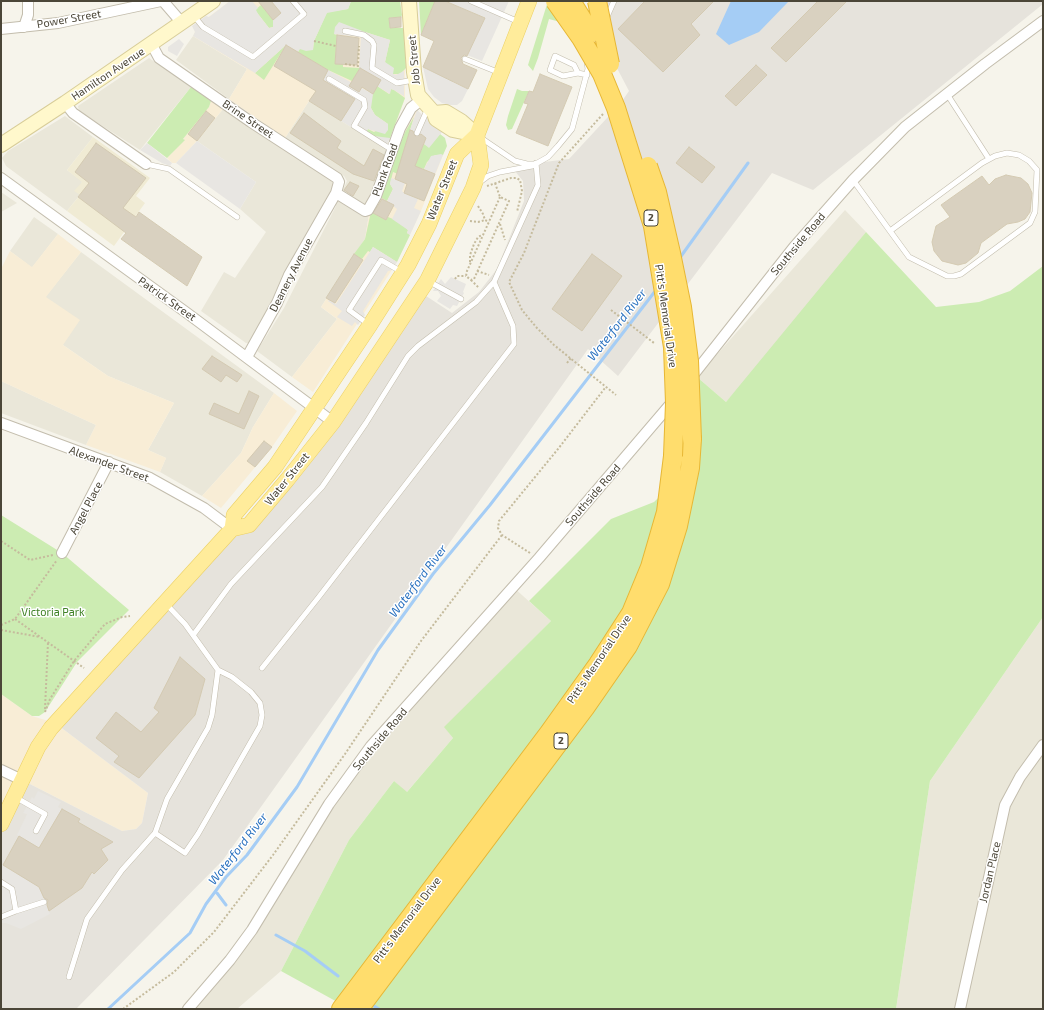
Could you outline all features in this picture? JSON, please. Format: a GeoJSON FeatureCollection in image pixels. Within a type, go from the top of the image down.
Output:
{"type":"FeatureCollection","features":[{"type":"Feature","properties":{"kind":"highway","name":"Pitt's Memorial Drive"},"geometry":{"type":"LineString","coordinates":[[341,1009],[548,734],[598,664],[631,613],[650,566],[666,512],[673,456],[675,403],[673,348],[653,226],[616,108],[602,74],[581,38],[555,1]]}},
{"type":"Feature","properties":{"kind":"highway","name":"Pitt's Memorial Drive"},"geometry":{"type":"LineString","coordinates":[[359,1009],[585,708],[628,646],[662,577],[678,526],[690,468],[692,439],[689,361],[682,307],[671,253],[657,192],[629,109],[604,58],[571,1]]}},
{"type":"Feature","properties":{"kind":"highway"},"geometry":{"type":"LineString","coordinates":[[598,1],[604,58]]}},
{"type":"Feature","properties":{"kind":"main road"},"geometry":{"type":"LineString","coordinates":[[477,135],[529,1]]}},
{"type":"Feature","properties":{"kind":"main road","name":"Water Street"},"geometry":{"type":"LineString","coordinates":[[477,135],[481,165],[474,195],[428,281],[333,422],[249,525],[232,529],[234,515],[275,467],[370,325],[403,272],[429,224],[457,154],[477,135]]}},
{"type":"Feature","properties":{"kind":"main road"},"geometry":{"type":"LineString","coordinates":[[1,824],[38,747],[51,728],[232,529]]}},
{"type":"Feature","properties":{"kind":"street"},"geometry":{"type":"LineString","coordinates":[[24,27],[28,15],[28,1]]}},
{"type":"Feature","properties":{"kind":"street"},"geometry":{"type":"LineString","coordinates":[[162,1],[188,19]]}},
{"type":"Feature","properties":{"kind":"street","name":"Power Street"},"geometry":{"type":"LineString","coordinates":[[1,29],[58,23],[162,1]]}},
{"type":"Feature","properties":{"kind":"street","name":"Hamilton Avenue"},"geometry":{"type":"LineString","coordinates":[[1,145],[152,44],[213,1]]}},
{"type":"Feature","properties":{"kind":"street","name":"Job Street"},"geometry":{"type":"LineString","coordinates":[[409,1],[415,80],[418,95],[428,107]]}},
{"type":"Feature","properties":{"kind":"street","name":"Southside Road"},"geometry":{"type":"LineString","coordinates":[[188,1009],[230,960],[252,930],[329,804],[371,746],[539,558],[665,411],[794,247],[853,180],[905,127],[1043,21]]}},
{"type":"Feature","properties":{"kind":"street","name":"Brine Street"},"geometry":{"type":"LineString","coordinates":[[152,44],[160,58],[251,122],[337,178],[339,186],[336,193]]}},
{"type":"Feature","properties":{"kind":"street"},"geometry":{"type":"LineString","coordinates":[[65,103],[73,113],[146,164]]}},
{"type":"Feature","properties":{"kind":"street"},"geometry":{"type":"LineString","coordinates":[[428,107],[446,112],[461,121],[477,135]]}},
{"type":"Feature","properties":{"kind":"street","name":"Plank Road"},"geometry":{"type":"LineString","coordinates":[[336,193],[365,211],[368,210],[376,196],[392,150],[411,108],[428,107]]}},
{"type":"Feature","properties":{"kind":"street","name":"Patrick Street"},"geometry":{"type":"LineString","coordinates":[[1,178],[247,357],[333,422]]}},
{"type":"Feature","properties":{"kind":"street","name":"Deanery Avenue"},"geometry":{"type":"LineString","coordinates":[[247,357],[277,303],[289,275],[336,193]]}},
{"type":"Feature","properties":{"kind":"street","name":"Alexander Street"},"geometry":{"type":"LineString","coordinates":[[1,423],[48,442],[109,462],[150,478],[204,508],[232,529]]}},
{"type":"Feature","properties":{"kind":"street","name":"Angel Place"},"geometry":{"type":"LineString","coordinates":[[62,552],[109,462]]}},
{"type":"Feature","properties":{"kind":"street","name":"Jordan Place"},"geometry":{"type":"LineString","coordinates":[[960,1009],[1005,805],[1020,777],[1043,745]]}},
{"type":"Feature","properties":{"kind":"street"},"geometry":{"type":"LineString","coordinates":[[1,770],[22,780]]}},
{"type":"Feature","properties":{"kind":"lane"},"geometry":{"type":"LineString","coordinates":[[188,19],[253,57],[304,14],[293,1]]}},
{"type":"Feature","properties":{"kind":"lane"},"geometry":{"type":"LineString","coordinates":[[471,1],[520,22]]}},
{"type":"Feature","properties":{"kind":"lane"},"geometry":{"type":"LineString","coordinates":[[595,19],[598,1]]}},
{"type":"Feature","properties":{"kind":"lane"},"geometry":{"type":"LineString","coordinates":[[601,45],[604,25],[614,1]]}},
{"type":"Feature","properties":{"kind":"lane"},"geometry":{"type":"LineString","coordinates":[[474,195],[488,176],[527,168],[548,156],[572,129],[587,75],[588,69],[586,54],[594,26]]}},
{"type":"Feature","properties":{"kind":"lane"},"geometry":{"type":"LineString","coordinates":[[346,31],[364,35],[372,41],[374,45],[372,68],[397,83],[415,80]]}},
{"type":"Feature","properties":{"kind":"lane"},"geometry":{"type":"LineString","coordinates":[[578,73],[574,65],[555,56],[550,70],[563,76],[578,73],[587,75]]}},
{"type":"Feature","properties":{"kind":"lane"},"geometry":{"type":"LineString","coordinates":[[588,69],[604,58]]}},
{"type":"Feature","properties":{"kind":"lane"},"geometry":{"type":"LineString","coordinates":[[466,59],[501,73]]}},
{"type":"Feature","properties":{"kind":"lane"},"geometry":{"type":"LineString","coordinates":[[329,79],[364,100],[365,107],[354,126],[392,150]]}},
{"type":"Feature","properties":{"kind":"lane"},"geometry":{"type":"LineString","coordinates":[[947,94],[989,159]]}},
{"type":"Feature","properties":{"kind":"lane"},"geometry":{"type":"LineString","coordinates":[[417,133],[428,107]]}},
{"type":"Feature","properties":{"kind":"lane"},"geometry":{"type":"LineString","coordinates":[[477,135],[515,161],[528,164],[536,163]]}},
{"type":"Feature","properties":{"kind":"lane"},"geometry":{"type":"LineString","coordinates":[[853,180],[890,231],[914,261],[947,276],[961,274],[1030,223],[1035,212],[1040,170],[1019,155],[1007,153],[989,159],[890,231]]}},
{"type":"Feature","properties":{"kind":"lane"},"geometry":{"type":"LineString","coordinates":[[194,634],[232,584],[322,487],[366,423],[408,356],[418,346],[476,302],[494,282],[538,185],[536,163]]}},
{"type":"Feature","properties":{"kind":"lane"},"geometry":{"type":"LineString","coordinates":[[146,164],[169,169],[237,217]]}},
{"type":"Feature","properties":{"kind":"lane"},"geometry":{"type":"LineString","coordinates":[[370,325],[349,310],[381,260],[403,272]]}},
{"type":"Feature","properties":{"kind":"lane"},"geometry":{"type":"LineString","coordinates":[[428,281],[461,299]]}},
{"type":"Feature","properties":{"kind":"lane"},"geometry":{"type":"LineString","coordinates":[[262,668],[333,580],[514,344],[513,326],[494,282]]}},
{"type":"Feature","properties":{"kind":"lane"},"geometry":{"type":"LineString","coordinates":[[155,833],[185,852],[198,834],[260,726],[262,715],[260,703],[251,692],[232,677],[218,670],[186,624],[165,604]]}},
{"type":"Feature","properties":{"kind":"lane"},"geometry":{"type":"LineString","coordinates":[[69,977],[87,919],[122,870],[155,833],[167,799],[208,728],[215,702],[218,670]]}},
{"type":"Feature","properties":{"kind":"lane"},"geometry":{"type":"LineString","coordinates":[[14,797],[45,814],[36,831]]}},
{"type":"Feature","properties":{"kind":"lane"},"geometry":{"type":"LineString","coordinates":[[1,882],[12,889],[16,911]]}},
{"type":"Feature","properties":{"kind":"lane"},"geometry":{"type":"LineString","coordinates":[[1,917],[44,902]]}},
{"type":"Feature","properties":{"kind":"path"},"geometry":{"type":"LineString","coordinates":[[314,41],[336,46]]}},
{"type":"Feature","properties":{"kind":"path"},"geometry":{"type":"LineString","coordinates":[[345,64],[358,66],[359,46]]}},
{"type":"Feature","properties":{"kind":"path"},"geometry":{"type":"LineString","coordinates":[[606,111],[559,163],[524,253],[509,282],[526,315],[545,336],[605,388],[616,395]]}},
{"type":"Feature","properties":{"kind":"path"},"geometry":{"type":"LineString","coordinates":[[466,276],[500,197],[495,183],[516,178],[520,180],[522,191],[516,214]]}},
{"type":"Feature","properties":{"kind":"path"},"geometry":{"type":"LineString","coordinates":[[474,195],[484,214],[484,220]]}},
{"type":"Feature","properties":{"kind":"path"},"geometry":{"type":"LineString","coordinates":[[471,280],[474,279],[509,201],[500,197]]}},
{"type":"Feature","properties":{"kind":"path"},"geometry":{"type":"LineString","coordinates":[[467,220],[478,222],[484,220],[489,222]]}},
{"type":"Feature","properties":{"kind":"path"},"geometry":{"type":"LineString","coordinates":[[499,223],[505,240]]}},
{"type":"Feature","properties":{"kind":"path"},"geometry":{"type":"LineString","coordinates":[[502,247],[508,233]]}},
{"type":"Feature","properties":{"kind":"path"},"geometry":{"type":"LineString","coordinates":[[477,271],[489,275]]}},
{"type":"Feature","properties":{"kind":"path"},"geometry":{"type":"LineString","coordinates":[[486,280],[492,271]]}},
{"type":"Feature","properties":{"kind":"path"},"geometry":{"type":"LineString","coordinates":[[455,279],[457,276],[466,276],[479,288]]}},
{"type":"Feature","properties":{"kind":"path"},"geometry":{"type":"LineString","coordinates":[[461,299],[465,300],[482,284]]}},
{"type":"Feature","properties":{"kind":"path"},"geometry":{"type":"LineString","coordinates":[[611,310],[654,343]]}},
{"type":"Feature","properties":{"kind":"path"},"geometry":{"type":"LineString","coordinates":[[567,363],[571,358]]}},
{"type":"Feature","properties":{"kind":"path"},"geometry":{"type":"LineString","coordinates":[[539,558],[502,535],[498,528],[499,521],[558,449],[605,388]]}},
{"type":"Feature","properties":{"kind":"path"},"geometry":{"type":"LineString","coordinates":[[123,1009],[174,972],[214,932],[273,855],[421,641],[502,535]]}},
{"type":"Feature","properties":{"kind":"path"},"geometry":{"type":"LineString","coordinates":[[1,541],[30,560],[62,552]]}},
{"type":"Feature","properties":{"kind":"path"},"geometry":{"type":"LineString","coordinates":[[1,625],[15,619],[39,588],[62,552]]}},
{"type":"Feature","properties":{"kind":"path"},"geometry":{"type":"LineString","coordinates":[[48,642],[45,712],[50,699],[74,661],[106,624],[122,617],[130,616]]}},
{"type":"Feature","properties":{"kind":"path"},"geometry":{"type":"LineString","coordinates":[[15,619],[84,668]]}},
{"type":"Feature","properties":{"kind":"path"},"geometry":{"type":"LineString","coordinates":[[1,630],[41,637]]}},
{"type":"Feature","properties":{"kind":"shaded area"},"geometry":{"type":"Polygon","coordinates":[[[230,1],[351,1],[348,9],[405,44],[405,98],[385,148],[309,101],[285,138],[229,99],[247,69],[193,36],[195,32],[194,28],[230,1]]]}},
{"type":"Feature","properties":{"kind":"shaded area"},"geometry":{"type":"Polygon","coordinates":[[[230,1],[252,1],[258,8],[256,10],[258,14],[269,28],[273,27],[273,20],[281,13],[271,1],[351,1],[348,9],[327,13],[314,41],[313,50],[306,51],[300,49],[298,52],[286,45],[255,73],[193,36],[195,32],[192,26],[206,16],[209,17],[230,1]]]}},
{"type":"Feature","properties":{"kind":"shaded area"},"geometry":{"type":"Polygon","coordinates":[[[445,1],[509,1],[482,61],[467,55],[484,18],[445,1]]]}},
{"type":"Feature","properties":{"kind":"shaded area"},"geometry":{"type":"Polygon","coordinates":[[[598,1],[1043,1],[1043,4],[813,190],[772,173],[618,376],[588,349],[223,860],[76,1009],[1,1009],[1,824],[22,780],[122,831],[136,829],[142,823],[148,793],[55,723],[232,529],[249,525],[420,292],[452,313],[479,292],[497,269],[524,201],[523,181],[514,170],[536,163],[569,159],[620,104],[629,91],[597,30],[598,1]]]}},
{"type":"Feature","properties":{"kind":"shaded area"},"geometry":{"type":"Polygon","coordinates":[[[339,22],[390,40],[385,62],[394,68],[393,74],[396,75],[404,71],[404,96],[391,89],[390,94],[377,86],[380,80],[359,68],[361,37],[334,34],[335,27],[339,22]]]}},
{"type":"Feature","properties":{"kind":"shaded area"},"geometry":{"type":"Polygon","coordinates":[[[193,36],[247,69],[229,99],[176,60],[193,36]]]}},
{"type":"Feature","properties":{"kind":"shaded area"},"geometry":{"type":"Polygon","coordinates":[[[179,39],[184,44],[177,56],[168,51],[168,47],[179,39]]]}},
{"type":"Feature","properties":{"kind":"shaded area"},"geometry":{"type":"Polygon","coordinates":[[[149,58],[191,87],[140,150],[79,111],[78,106],[149,58]]]}},
{"type":"Feature","properties":{"kind":"shaded area"},"geometry":{"type":"Polygon","coordinates":[[[423,67],[447,78],[446,79],[454,80],[453,82],[468,89],[462,101],[457,105],[450,105],[442,103],[434,97],[428,89],[423,67]]]}},
{"type":"Feature","properties":{"kind":"shaded area"},"geometry":{"type":"Polygon","coordinates":[[[328,70],[373,94],[371,108],[375,115],[388,124],[388,130],[385,134],[368,129],[366,132],[374,136],[390,138],[385,148],[341,121],[354,100],[323,80],[328,70]]]}},
{"type":"Feature","properties":{"kind":"shaded area"},"geometry":{"type":"Polygon","coordinates":[[[211,101],[223,109],[197,141],[176,163],[172,163],[167,158],[184,140],[183,139],[209,107],[211,101]]]}},
{"type":"Feature","properties":{"kind":"shaded area"},"geometry":{"type":"Polygon","coordinates":[[[309,101],[385,148],[387,155],[367,206],[342,192],[347,181],[344,176],[285,138],[309,101]]]}},
{"type":"Feature","properties":{"kind":"shaded area"},"geometry":{"type":"Polygon","coordinates":[[[415,108],[442,132],[440,134],[443,155],[421,211],[397,262],[313,392],[292,377],[337,319],[321,307],[365,239],[369,214],[412,111],[415,108]]]}},
{"type":"Feature","properties":{"kind":"shaded area"},"geometry":{"type":"Polygon","coordinates":[[[223,109],[330,179],[333,183],[332,191],[284,275],[262,322],[249,343],[246,343],[201,311],[224,272],[235,278],[266,232],[240,209],[256,182],[197,141],[223,109]]]}},
{"type":"Feature","properties":{"kind":"shaded area"},"geometry":{"type":"Polygon","coordinates":[[[417,110],[442,132],[429,148],[424,144],[426,138],[410,130],[417,110]]]}},
{"type":"Feature","properties":{"kind":"shaded area"},"geometry":{"type":"Polygon","coordinates":[[[65,116],[93,137],[67,170],[82,181],[80,195],[67,211],[6,166],[2,158],[8,151],[65,116]]]}},
{"type":"Feature","properties":{"kind":"shaded area"},"geometry":{"type":"Polygon","coordinates":[[[93,137],[150,178],[136,196],[145,203],[114,246],[67,211],[80,195],[74,191],[82,182],[67,170],[93,137]]]}},
{"type":"Feature","properties":{"kind":"shaded area"},"geometry":{"type":"Polygon","coordinates":[[[197,141],[256,182],[240,209],[176,163],[197,141]]]}},
{"type":"Feature","properties":{"kind":"shaded area"},"geometry":{"type":"Polygon","coordinates":[[[147,143],[172,163],[170,166],[140,150],[147,143]]]}},
{"type":"Feature","properties":{"kind":"shaded area"},"geometry":{"type":"Polygon","coordinates":[[[443,155],[435,174],[424,169],[431,156],[443,155]]]}},
{"type":"Feature","properties":{"kind":"shaded area"},"geometry":{"type":"Polygon","coordinates":[[[391,178],[405,183],[402,191],[418,199],[414,208],[421,211],[410,235],[407,233],[408,230],[392,219],[397,209],[387,201],[393,189],[390,184],[391,178]]]}},
{"type":"Feature","properties":{"kind":"shaded area"},"geometry":{"type":"Polygon","coordinates":[[[1,192],[17,203],[1,212],[1,192]]]}},
{"type":"Feature","properties":{"kind":"shaded area"},"geometry":{"type":"Polygon","coordinates":[[[338,200],[364,216],[369,214],[365,239],[321,307],[337,319],[292,377],[257,351],[284,308],[338,200]]]}},
{"type":"Feature","properties":{"kind":"shaded area"},"geometry":{"type":"Polygon","coordinates":[[[845,210],[866,232],[774,351],[726,402],[697,377],[845,210]]]}},
{"type":"Feature","properties":{"kind":"shaded area"},"geometry":{"type":"Polygon","coordinates":[[[34,217],[58,234],[32,268],[10,251],[34,217]]]}},
{"type":"Feature","properties":{"kind":"shaded area"},"geometry":{"type":"Polygon","coordinates":[[[58,234],[81,252],[46,297],[80,320],[63,345],[108,376],[174,403],[148,450],[166,458],[160,472],[86,445],[96,425],[1,381],[1,269],[10,251],[32,267],[58,234]]]}},
{"type":"Feature","properties":{"kind":"shaded area"},"geometry":{"type":"Polygon","coordinates":[[[373,247],[397,262],[392,270],[388,271],[363,311],[365,315],[358,325],[355,322],[352,326],[337,317],[342,311],[328,301],[329,300],[336,304],[373,247]]]}},
{"type":"Feature","properties":{"kind":"shaded area"},"geometry":{"type":"Polygon","coordinates":[[[81,252],[274,393],[253,427],[241,453],[202,496],[160,472],[166,458],[148,450],[174,403],[108,376],[63,345],[45,297],[81,252]]]}},
{"type":"Feature","properties":{"kind":"shaded area"},"geometry":{"type":"Polygon","coordinates":[[[451,277],[466,284],[464,293],[457,306],[453,305],[450,309],[437,301],[441,296],[438,291],[433,291],[441,279],[445,284],[451,277]]]}},
{"type":"Feature","properties":{"kind":"shaded area"},"geometry":{"type":"Polygon","coordinates":[[[1,381],[96,425],[86,445],[1,413],[1,381]]]}},
{"type":"Feature","properties":{"kind":"shaded area"},"geometry":{"type":"Polygon","coordinates":[[[274,393],[297,411],[272,447],[221,508],[202,496],[241,453],[253,427],[274,393]]]}},
{"type":"Feature","properties":{"kind":"shaded area"},"geometry":{"type":"Polygon","coordinates":[[[513,587],[551,621],[445,727],[453,738],[406,793],[394,781],[349,840],[281,971],[237,1009],[188,1009],[208,988],[371,746],[513,587]]]}},
{"type":"Feature","properties":{"kind":"shaded area"},"geometry":{"type":"Polygon","coordinates":[[[1043,617],[1043,1009],[896,1009],[930,781],[1043,617]]]}},
{"type":"Feature","properties":{"kind":"shaded area"},"geometry":{"type":"Polygon","coordinates":[[[1,694],[32,716],[55,723],[148,793],[142,823],[136,829],[122,831],[22,780],[1,824],[1,694]]]}},
{"type":"Feature","properties":{"kind":"shaded area"},"geometry":{"type":"Polygon","coordinates":[[[38,791],[61,802],[58,807],[62,809],[39,848],[17,835],[27,814],[23,813],[32,797],[34,799],[38,791]]]}},
{"type":"Feature","properties":{"kind":"shaded area"},"geometry":{"type":"Polygon","coordinates":[[[2,865],[39,887],[50,914],[21,929],[6,923],[1,923],[2,865]]]}},
{"type":"Feature","properties":{"kind":"green space"},"geometry":{"type":"Polygon","coordinates":[[[351,1],[400,1],[401,17],[389,18],[390,28],[404,28],[406,68],[400,74],[393,74],[385,62],[390,40],[365,32],[334,34],[337,35],[335,63],[343,64],[343,67],[360,68],[352,81],[328,70],[298,52],[299,49],[313,49],[314,41],[327,12],[348,9],[351,1]]]}},
{"type":"Feature","properties":{"kind":"green space"},"geometry":{"type":"Polygon","coordinates":[[[419,1],[435,1],[421,35],[419,1]]]}},
{"type":"Feature","properties":{"kind":"green space"},"geometry":{"type":"Polygon","coordinates":[[[548,1],[560,22],[549,19],[533,71],[528,65],[548,1]]]}},
{"type":"Feature","properties":{"kind":"green space"},"geometry":{"type":"Polygon","coordinates":[[[261,5],[273,20],[273,27],[269,28],[255,10],[261,5]]]}},
{"type":"Feature","properties":{"kind":"green space"},"geometry":{"type":"Polygon","coordinates":[[[286,45],[264,80],[255,73],[286,45]]]}},
{"type":"Feature","properties":{"kind":"green space"},"geometry":{"type":"Polygon","coordinates":[[[377,86],[389,94],[391,89],[394,90],[405,98],[390,138],[387,139],[374,136],[366,132],[368,129],[374,132],[388,124],[375,115],[371,108],[370,100],[377,86]]]}},
{"type":"Feature","properties":{"kind":"green space"},"geometry":{"type":"Polygon","coordinates":[[[191,87],[211,101],[209,107],[183,139],[185,140],[167,158],[147,143],[191,87]]]}},
{"type":"Feature","properties":{"kind":"green space"},"geometry":{"type":"Polygon","coordinates":[[[517,89],[529,91],[512,129],[508,130],[506,125],[517,89]]]}},
{"type":"Feature","properties":{"kind":"green space"},"geometry":{"type":"Polygon","coordinates":[[[414,117],[401,160],[415,166],[424,144],[429,147],[440,134],[445,138],[447,146],[443,155],[435,155],[427,162],[424,169],[421,168],[419,173],[403,176],[393,172],[390,184],[393,189],[387,201],[380,197],[405,132],[414,117]]]}},
{"type":"Feature","properties":{"kind":"green space"},"geometry":{"type":"Polygon","coordinates":[[[371,212],[386,220],[388,217],[398,221],[408,230],[407,233],[410,235],[397,262],[373,247],[362,259],[354,254],[365,239],[371,212]]]}},
{"type":"Feature","properties":{"kind":"green space"},"geometry":{"type":"Polygon","coordinates":[[[866,232],[936,307],[979,302],[1010,291],[1043,266],[1043,617],[930,781],[896,1009],[350,1009],[281,971],[349,840],[394,781],[407,792],[453,738],[444,727],[551,621],[529,601],[611,519],[654,502],[700,457],[697,377],[726,402],[866,232]]]}},
{"type":"Feature","properties":{"kind":"green space","name":"Victoria Park"},"geometry":{"type":"Polygon","coordinates":[[[1,515],[62,553],[129,610],[77,662],[45,712],[39,716],[32,716],[1,694],[1,515]]]}},
{"type":"Feature","properties":{"kind":"water"},"geometry":{"type":"Polygon","coordinates":[[[731,1],[789,1],[759,32],[729,45],[716,34],[731,1]]]}},
{"type":"Feature","properties":{"kind":"building"},"geometry":{"type":"Polygon","coordinates":[[[258,1],[271,1],[281,13],[273,20],[258,1]]]}},
{"type":"Feature","properties":{"kind":"building"},"geometry":{"type":"Polygon","coordinates":[[[435,1],[445,1],[485,18],[467,56],[464,55],[461,58],[463,64],[477,70],[468,89],[423,67],[434,41],[421,35],[435,1]]]}},
{"type":"Feature","properties":{"kind":"building"},"geometry":{"type":"Polygon","coordinates":[[[645,1],[714,1],[691,24],[700,35],[663,72],[618,29],[645,1]]]}},
{"type":"Feature","properties":{"kind":"building"},"geometry":{"type":"Polygon","coordinates":[[[818,1],[847,1],[786,62],[771,48],[818,1]]]}},
{"type":"Feature","properties":{"kind":"building"},"geometry":{"type":"Polygon","coordinates":[[[401,17],[401,27],[390,28],[389,18],[401,17]]]}},
{"type":"Feature","properties":{"kind":"building"},"geometry":{"type":"Polygon","coordinates":[[[337,35],[359,38],[357,65],[335,64],[337,35]]]}},
{"type":"Feature","properties":{"kind":"building"},"geometry":{"type":"Polygon","coordinates":[[[286,45],[328,70],[323,80],[355,99],[341,121],[309,101],[316,91],[274,66],[286,45]]]}},
{"type":"Feature","properties":{"kind":"building"},"geometry":{"type":"Polygon","coordinates":[[[756,65],[767,75],[736,106],[725,96],[756,65]]]}},
{"type":"Feature","properties":{"kind":"building"},"geometry":{"type":"Polygon","coordinates":[[[360,68],[381,80],[373,94],[362,87],[359,92],[349,86],[360,68]]]}},
{"type":"Feature","properties":{"kind":"building"},"geometry":{"type":"Polygon","coordinates":[[[540,74],[572,87],[548,146],[516,133],[528,104],[524,103],[529,91],[533,92],[540,74]]]}},
{"type":"Feature","properties":{"kind":"building"},"geometry":{"type":"Polygon","coordinates":[[[206,111],[215,118],[197,141],[188,134],[206,111]]]}},
{"type":"Feature","properties":{"kind":"building"},"geometry":{"type":"Polygon","coordinates":[[[304,113],[341,141],[337,148],[364,166],[373,149],[384,155],[374,181],[353,174],[290,133],[304,113]]]}},
{"type":"Feature","properties":{"kind":"building"},"geometry":{"type":"Polygon","coordinates":[[[410,130],[413,131],[415,136],[421,134],[426,138],[415,166],[435,174],[424,201],[404,193],[407,184],[395,179],[410,130]]]}},
{"type":"Feature","properties":{"kind":"building"},"geometry":{"type":"Polygon","coordinates":[[[96,143],[146,178],[123,208],[136,217],[139,212],[202,257],[187,286],[121,239],[126,233],[78,197],[89,183],[75,172],[96,143]]]}},
{"type":"Feature","properties":{"kind":"building"},"geometry":{"type":"Polygon","coordinates":[[[689,147],[715,167],[702,183],[676,163],[689,147]]]}},
{"type":"Feature","properties":{"kind":"building"},"geometry":{"type":"Polygon","coordinates":[[[1006,175],[1021,178],[1028,184],[1032,193],[1030,212],[1025,219],[1007,224],[981,243],[978,253],[966,263],[958,265],[942,261],[934,251],[932,242],[936,226],[950,217],[941,205],[982,176],[989,185],[995,179],[1006,175]]]}},
{"type":"Feature","properties":{"kind":"building"},"geometry":{"type":"Polygon","coordinates":[[[350,182],[359,186],[353,196],[344,190],[350,182]]]}},
{"type":"Feature","properties":{"kind":"building"},"geometry":{"type":"Polygon","coordinates":[[[382,199],[394,205],[386,220],[373,213],[382,199]]]}},
{"type":"Feature","properties":{"kind":"building"},"geometry":{"type":"Polygon","coordinates":[[[354,254],[363,260],[335,303],[326,298],[354,254]]]}},
{"type":"Feature","properties":{"kind":"building"},"geometry":{"type":"Polygon","coordinates":[[[592,254],[622,276],[582,331],[552,309],[592,254]]]}},
{"type":"Feature","properties":{"kind":"building"},"geometry":{"type":"Polygon","coordinates":[[[212,356],[242,375],[237,382],[226,375],[221,382],[202,369],[212,356]]]}},
{"type":"Feature","properties":{"kind":"building"},"geometry":{"type":"Polygon","coordinates":[[[249,391],[259,396],[244,429],[209,414],[214,403],[239,414],[249,391]]]}},
{"type":"Feature","properties":{"kind":"building"},"geometry":{"type":"Polygon","coordinates":[[[264,441],[272,447],[255,467],[247,461],[264,441]]]}},
{"type":"Feature","properties":{"kind":"building"},"geometry":{"type":"Polygon","coordinates":[[[180,657],[205,679],[195,715],[139,778],[114,762],[119,756],[96,738],[116,712],[141,732],[159,712],[154,708],[180,657]]]}},
{"type":"Feature","properties":{"kind":"building"},"geometry":{"type":"Polygon","coordinates":[[[62,809],[80,819],[78,822],[113,842],[101,849],[108,860],[94,874],[92,872],[82,888],[49,911],[47,905],[48,900],[44,898],[39,887],[3,865],[19,836],[39,848],[62,809]]]}},
{"type":"Feature","properties":{"kind":"waterway","name":"Waterford River"},"geometry":{"type":"LineString","coordinates":[[679,259],[748,163]]}},
{"type":"Feature","properties":{"kind":"waterway","name":"Waterford River"},"geometry":{"type":"LineString","coordinates":[[108,1009],[190,933],[206,904],[226,877],[247,855],[297,787],[378,650],[433,574],[490,505],[656,290]]}},
{"type":"Feature","properties":{"kind":"waterway"},"geometry":{"type":"LineString","coordinates":[[217,893],[226,905]]}},
{"type":"Feature","properties":{"kind":"waterway"},"geometry":{"type":"LineString","coordinates":[[276,935],[305,951],[338,976]]}},
{"type":"Feature","properties":{"kind":"waterway"},"geometry":{"type":"LineString","coordinates":[[374,1006],[379,1009]]}}]}
